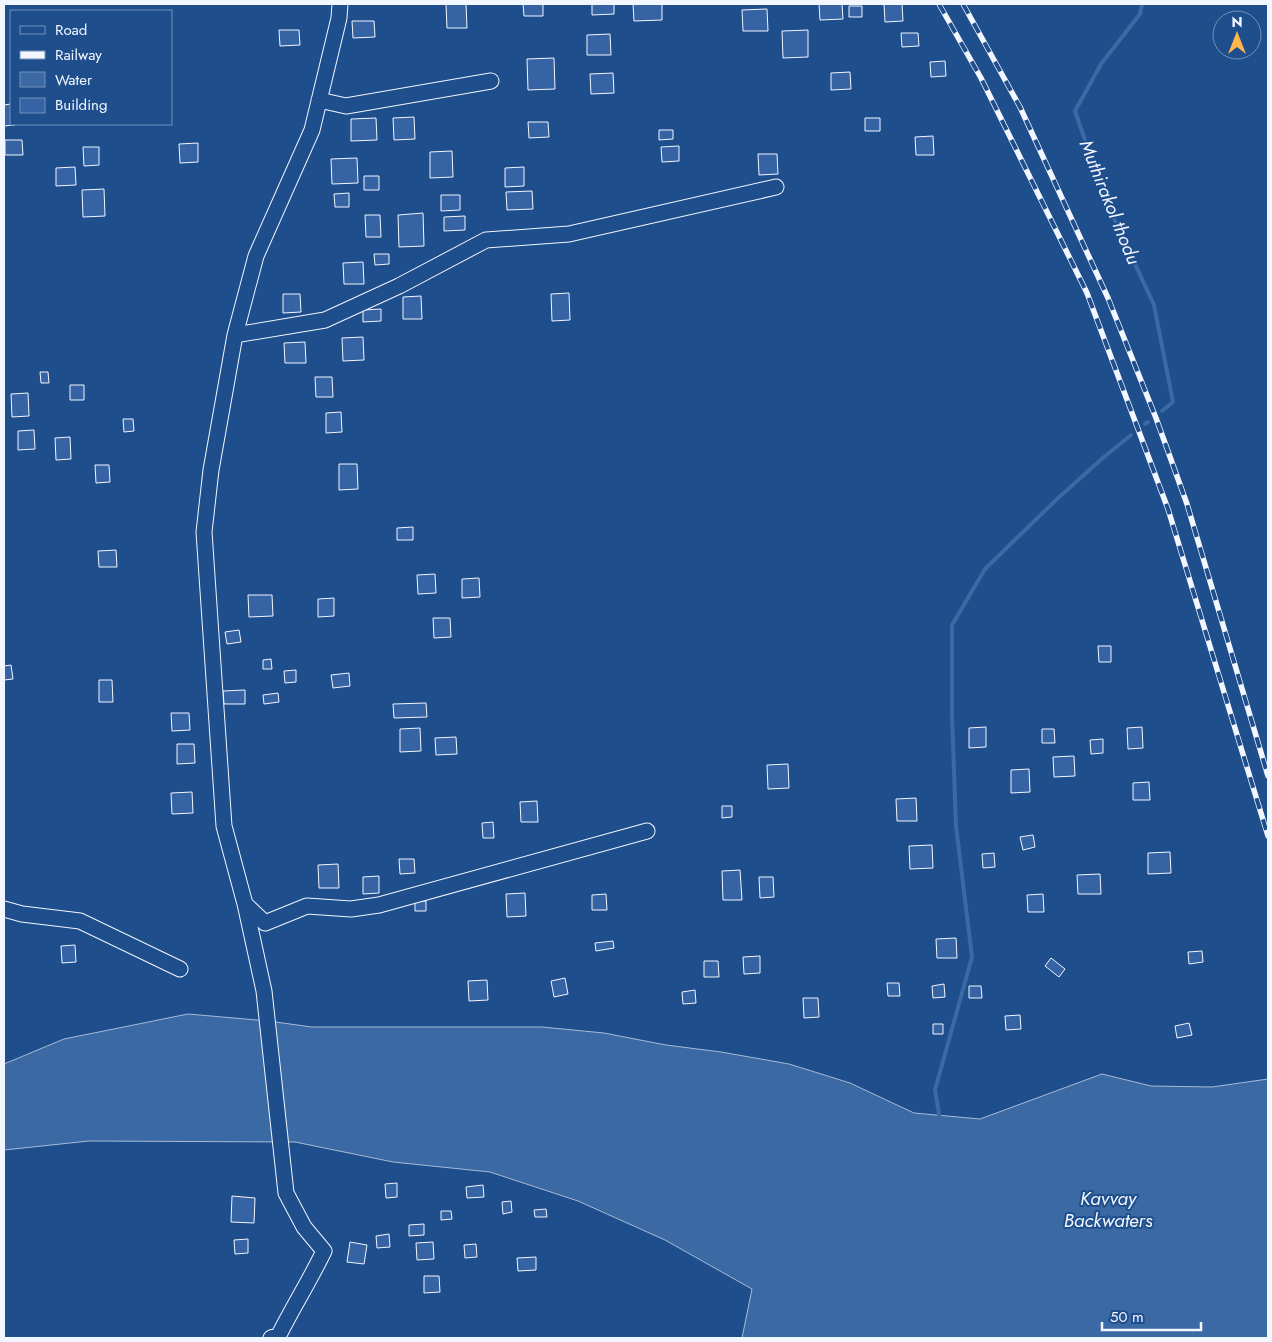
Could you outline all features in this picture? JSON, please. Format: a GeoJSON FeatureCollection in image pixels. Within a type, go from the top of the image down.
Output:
{"type":"FeatureCollection","features":[{"type":"Feature","properties":{"kind":"street"},"geometry":{"type":"LineString","coordinates":[[271,1338],[279,1335],[324,1251],[304,1227],[286,1193],[264,991],[245,904],[224,826],[204,532],[210,470],[234,335],[256,256],[312,130],[339,18],[340,4]]}},
{"type":"Feature","properties":{"kind":"street"},"geometry":{"type":"LineString","coordinates":[[319,100],[346,106],[491,81]]}},
{"type":"Feature","properties":{"kind":"street"},"geometry":{"type":"LineString","coordinates":[[234,335],[325,320],[399,286],[486,240],[569,234],[776,187]]}},
{"type":"Feature","properties":{"kind":"street"},"geometry":{"type":"LineString","coordinates":[[245,904],[264,923],[307,906],[351,909],[380,905],[648,832]]}},
{"type":"Feature","properties":{"kind":"street"},"geometry":{"type":"LineString","coordinates":[[4,909],[22,914],[80,922],[180,969]]}},
{"type":"Feature","properties":{"kind":"water","name":"Kavvay Backwaters"},"geometry":{"type":"Polygon","coordinates":[[[188,1014],[312,1027],[542,1027],[604,1033],[666,1045],[789,1064],[850,1083],[914,1113],[980,1119],[1102,1074],[1151,1086],[1212,1087],[1268,1079],[1268,1338],[742,1338],[752,1289],[665,1240],[578,1201],[490,1172],[393,1162],[295,1142],[89,1141],[4,1150],[4,1064],[64,1039],[188,1014]]]}},
{"type":"Feature","properties":{"kind":"building"},"geometry":{"type":"Polygon","coordinates":[[[446,4],[466,4],[467,28],[447,28],[446,4]]]}},
{"type":"Feature","properties":{"kind":"building"},"geometry":{"type":"Polygon","coordinates":[[[523,4],[543,4],[543,16],[524,16],[523,4]]]}},
{"type":"Feature","properties":{"kind":"building"},"geometry":{"type":"Polygon","coordinates":[[[592,4],[614,4],[614,14],[592,15],[592,4]]]}},
{"type":"Feature","properties":{"kind":"building"},"geometry":{"type":"Polygon","coordinates":[[[633,4],[662,4],[662,20],[634,21],[633,4]]]}},
{"type":"Feature","properties":{"kind":"building"},"geometry":{"type":"Polygon","coordinates":[[[819,4],[842,4],[843,19],[820,20],[819,4]]]}},
{"type":"Feature","properties":{"kind":"building"},"geometry":{"type":"Polygon","coordinates":[[[884,4],[902,4],[903,21],[885,22],[884,4]]]}},
{"type":"Feature","properties":{"kind":"building"},"geometry":{"type":"Polygon","coordinates":[[[849,6],[862,6],[862,17],[849,17],[849,6]]]}},
{"type":"Feature","properties":{"kind":"building"},"geometry":{"type":"Polygon","coordinates":[[[767,9],[768,31],[743,31],[742,10],[767,9]]]}},
{"type":"Feature","properties":{"kind":"building"},"geometry":{"type":"Polygon","coordinates":[[[352,21],[374,21],[375,37],[353,38],[352,21]]]}},
{"type":"Feature","properties":{"kind":"building"},"geometry":{"type":"Polygon","coordinates":[[[279,30],[299,30],[300,45],[280,46],[279,30]]]}},
{"type":"Feature","properties":{"kind":"building"},"geometry":{"type":"Polygon","coordinates":[[[808,30],[808,57],[783,58],[782,31],[808,30]]]}},
{"type":"Feature","properties":{"kind":"building"},"geometry":{"type":"Polygon","coordinates":[[[901,33],[918,33],[919,46],[902,47],[901,33]]]}},
{"type":"Feature","properties":{"kind":"building"},"geometry":{"type":"Polygon","coordinates":[[[610,34],[611,55],[587,55],[587,35],[610,34]]]}},
{"type":"Feature","properties":{"kind":"building"},"geometry":{"type":"Polygon","coordinates":[[[554,58],[555,89],[528,90],[527,59],[554,58]]]}},
{"type":"Feature","properties":{"kind":"building"},"geometry":{"type":"Polygon","coordinates":[[[945,61],[946,76],[931,77],[930,62],[945,61]]]}},
{"type":"Feature","properties":{"kind":"building"},"geometry":{"type":"Polygon","coordinates":[[[850,72],[851,89],[831,90],[831,73],[850,72]]]}},
{"type":"Feature","properties":{"kind":"building"},"geometry":{"type":"Polygon","coordinates":[[[613,73],[614,93],[591,94],[590,74],[613,73]]]}},
{"type":"Feature","properties":{"kind":"building"},"geometry":{"type":"Polygon","coordinates":[[[10,104],[10,125],[15,125],[4,126],[4,105],[10,104]]]}},
{"type":"Feature","properties":{"kind":"building"},"geometry":{"type":"Polygon","coordinates":[[[414,117],[415,139],[394,140],[393,118],[414,117]]]}},
{"type":"Feature","properties":{"kind":"building"},"geometry":{"type":"Polygon","coordinates":[[[376,118],[377,140],[351,141],[351,119],[376,118]]]}},
{"type":"Feature","properties":{"kind":"building"},"geometry":{"type":"Polygon","coordinates":[[[865,118],[880,118],[880,131],[865,131],[865,118]]]}},
{"type":"Feature","properties":{"kind":"building"},"geometry":{"type":"Polygon","coordinates":[[[528,122],[548,122],[549,137],[529,138],[528,122]]]}},
{"type":"Feature","properties":{"kind":"building"},"geometry":{"type":"Polygon","coordinates":[[[659,130],[673,130],[673,139],[659,140],[659,130]]]}},
{"type":"Feature","properties":{"kind":"building"},"geometry":{"type":"Polygon","coordinates":[[[933,136],[934,155],[916,155],[915,137],[933,136]]]}},
{"type":"Feature","properties":{"kind":"building"},"geometry":{"type":"Polygon","coordinates":[[[5,140],[22,140],[23,155],[5,155],[5,140]]]}},
{"type":"Feature","properties":{"kind":"building"},"geometry":{"type":"Polygon","coordinates":[[[198,143],[198,162],[180,163],[179,144],[198,143]]]}},
{"type":"Feature","properties":{"kind":"building"},"geometry":{"type":"Polygon","coordinates":[[[679,146],[679,161],[662,162],[661,147],[679,146]]]}},
{"type":"Feature","properties":{"kind":"building"},"geometry":{"type":"Polygon","coordinates":[[[83,147],[99,147],[99,165],[84,166],[83,147]]]}},
{"type":"Feature","properties":{"kind":"building"},"geometry":{"type":"Polygon","coordinates":[[[452,151],[453,177],[430,178],[430,152],[452,151]]]}},
{"type":"Feature","properties":{"kind":"building"},"geometry":{"type":"Polygon","coordinates":[[[758,154],[777,154],[778,174],[759,175],[758,154]]]}},
{"type":"Feature","properties":{"kind":"building"},"geometry":{"type":"Polygon","coordinates":[[[357,158],[358,183],[332,184],[331,159],[357,158]]]}},
{"type":"Feature","properties":{"kind":"building"},"geometry":{"type":"Polygon","coordinates":[[[75,167],[76,185],[56,186],[56,168],[75,167]]]}},
{"type":"Feature","properties":{"kind":"building"},"geometry":{"type":"Polygon","coordinates":[[[524,167],[524,186],[505,187],[505,168],[524,167]]]}},
{"type":"Feature","properties":{"kind":"building"},"geometry":{"type":"Polygon","coordinates":[[[364,176],[379,176],[379,190],[364,190],[364,176]]]}},
{"type":"Feature","properties":{"kind":"building"},"geometry":{"type":"Polygon","coordinates":[[[104,189],[105,216],[83,217],[82,190],[104,189]]]}},
{"type":"Feature","properties":{"kind":"building"},"geometry":{"type":"Polygon","coordinates":[[[532,191],[533,209],[507,210],[506,192],[532,191]]]}},
{"type":"Feature","properties":{"kind":"building"},"geometry":{"type":"Polygon","coordinates":[[[349,193],[349,207],[335,207],[334,194],[349,193]]]}},
{"type":"Feature","properties":{"kind":"building"},"geometry":{"type":"Polygon","coordinates":[[[441,195],[460,195],[460,210],[441,211],[441,195]]]}},
{"type":"Feature","properties":{"kind":"building"},"geometry":{"type":"Polygon","coordinates":[[[423,213],[424,246],[399,247],[398,215],[423,213]]]}},
{"type":"Feature","properties":{"kind":"building"},"geometry":{"type":"Polygon","coordinates":[[[365,215],[380,215],[381,237],[366,237],[365,215]]]}},
{"type":"Feature","properties":{"kind":"building"},"geometry":{"type":"Polygon","coordinates":[[[465,216],[465,230],[444,231],[444,217],[465,216]]]}},
{"type":"Feature","properties":{"kind":"building"},"geometry":{"type":"Polygon","coordinates":[[[374,254],[389,254],[389,264],[375,265],[374,254]]]}},
{"type":"Feature","properties":{"kind":"building"},"geometry":{"type":"Polygon","coordinates":[[[363,262],[364,284],[344,284],[343,263],[363,262]]]}},
{"type":"Feature","properties":{"kind":"building"},"geometry":{"type":"Polygon","coordinates":[[[569,293],[570,320],[552,321],[551,294],[569,293]]]}},
{"type":"Feature","properties":{"kind":"building"},"geometry":{"type":"Polygon","coordinates":[[[283,294],[300,294],[301,312],[283,313],[283,294]]]}},
{"type":"Feature","properties":{"kind":"building"},"geometry":{"type":"Polygon","coordinates":[[[421,296],[422,319],[403,319],[403,297],[421,296]]]}},
{"type":"Feature","properties":{"kind":"building"},"geometry":{"type":"Polygon","coordinates":[[[381,309],[381,321],[363,322],[363,310],[381,309]]]}},
{"type":"Feature","properties":{"kind":"building"},"geometry":{"type":"Polygon","coordinates":[[[363,337],[364,360],[343,361],[342,338],[363,337]]]}},
{"type":"Feature","properties":{"kind":"building"},"geometry":{"type":"Polygon","coordinates":[[[305,342],[306,363],[285,363],[284,343],[305,342]]]}},
{"type":"Feature","properties":{"kind":"building"},"geometry":{"type":"Polygon","coordinates":[[[40,372],[48,372],[49,383],[41,383],[40,372]]]}},
{"type":"Feature","properties":{"kind":"building"},"geometry":{"type":"Polygon","coordinates":[[[315,377],[332,377],[333,397],[316,397],[315,377]]]}},
{"type":"Feature","properties":{"kind":"building"},"geometry":{"type":"Polygon","coordinates":[[[70,385],[84,385],[84,400],[70,400],[70,385]]]}},
{"type":"Feature","properties":{"kind":"building"},"geometry":{"type":"Polygon","coordinates":[[[28,393],[29,416],[12,417],[11,394],[28,393]]]}},
{"type":"Feature","properties":{"kind":"building"},"geometry":{"type":"Polygon","coordinates":[[[341,412],[342,432],[326,433],[326,413],[341,412]]]}},
{"type":"Feature","properties":{"kind":"building"},"geometry":{"type":"Polygon","coordinates":[[[123,419],[133,419],[134,431],[124,432],[123,419]]]}},
{"type":"Feature","properties":{"kind":"building"},"geometry":{"type":"Polygon","coordinates":[[[34,430],[35,449],[18,450],[18,431],[34,430]]]}},
{"type":"Feature","properties":{"kind":"building"},"geometry":{"type":"Polygon","coordinates":[[[70,437],[71,459],[56,460],[55,438],[70,437]]]}},
{"type":"Feature","properties":{"kind":"building"},"geometry":{"type":"Polygon","coordinates":[[[339,464],[357,464],[358,489],[339,490],[339,464]]]}},
{"type":"Feature","properties":{"kind":"building"},"geometry":{"type":"Polygon","coordinates":[[[95,465],[109,465],[110,482],[96,483],[95,465]]]}},
{"type":"Feature","properties":{"kind":"building"},"geometry":{"type":"Polygon","coordinates":[[[413,527],[413,540],[397,540],[397,528],[413,527]]]}},
{"type":"Feature","properties":{"kind":"building"},"geometry":{"type":"Polygon","coordinates":[[[116,550],[117,567],[99,567],[98,551],[116,550]]]}},
{"type":"Feature","properties":{"kind":"building"},"geometry":{"type":"Polygon","coordinates":[[[435,574],[436,593],[418,594],[417,575],[435,574]]]}},
{"type":"Feature","properties":{"kind":"building"},"geometry":{"type":"Polygon","coordinates":[[[479,578],[480,597],[462,598],[462,579],[479,578]]]}},
{"type":"Feature","properties":{"kind":"building"},"geometry":{"type":"Polygon","coordinates":[[[248,595],[272,595],[273,616],[249,617],[248,595]]]}},
{"type":"Feature","properties":{"kind":"building"},"geometry":{"type":"Polygon","coordinates":[[[334,598],[334,616],[318,617],[318,599],[334,598]]]}},
{"type":"Feature","properties":{"kind":"building"},"geometry":{"type":"Polygon","coordinates":[[[433,618],[450,618],[451,637],[434,638],[433,618]]]}},
{"type":"Feature","properties":{"kind":"building"},"geometry":{"type":"Polygon","coordinates":[[[239,630],[241,642],[227,644],[225,632],[239,630]]]}},
{"type":"Feature","properties":{"kind":"building"},"geometry":{"type":"Polygon","coordinates":[[[1098,646],[1111,646],[1111,662],[1099,662],[1098,646]]]}},
{"type":"Feature","properties":{"kind":"building"},"geometry":{"type":"Polygon","coordinates":[[[271,659],[272,669],[263,669],[263,660],[271,659]]]}},
{"type":"Feature","properties":{"kind":"building"},"geometry":{"type":"Polygon","coordinates":[[[11,665],[13,679],[4,680],[4,666],[11,665]]]}},
{"type":"Feature","properties":{"kind":"building"},"geometry":{"type":"Polygon","coordinates":[[[296,670],[296,682],[285,683],[284,671],[296,670]]]}},
{"type":"Feature","properties":{"kind":"building"},"geometry":{"type":"Polygon","coordinates":[[[349,673],[350,686],[333,688],[331,675],[349,673]]]}},
{"type":"Feature","properties":{"kind":"building"},"geometry":{"type":"Polygon","coordinates":[[[99,680],[112,680],[113,702],[99,702],[99,680]]]}},
{"type":"Feature","properties":{"kind":"building"},"geometry":{"type":"Polygon","coordinates":[[[245,690],[245,704],[224,704],[223,691],[245,690]]]}},
{"type":"Feature","properties":{"kind":"building"},"geometry":{"type":"Polygon","coordinates":[[[278,693],[279,702],[264,704],[263,695],[278,693]]]}},
{"type":"Feature","properties":{"kind":"building"},"geometry":{"type":"Polygon","coordinates":[[[426,703],[427,717],[394,718],[393,704],[426,703]]]}},
{"type":"Feature","properties":{"kind":"building"},"geometry":{"type":"Polygon","coordinates":[[[171,713],[189,713],[190,730],[172,731],[171,713]]]}},
{"type":"Feature","properties":{"kind":"building"},"geometry":{"type":"Polygon","coordinates":[[[986,727],[986,747],[969,748],[969,728],[986,727]]]}},
{"type":"Feature","properties":{"kind":"building"},"geometry":{"type":"Polygon","coordinates":[[[1142,727],[1143,748],[1128,749],[1127,728],[1142,727]]]}},
{"type":"Feature","properties":{"kind":"building"},"geometry":{"type":"Polygon","coordinates":[[[420,728],[421,751],[400,752],[400,729],[420,728]]]}},
{"type":"Feature","properties":{"kind":"building"},"geometry":{"type":"Polygon","coordinates":[[[1042,729],[1054,729],[1055,743],[1042,743],[1042,729]]]}},
{"type":"Feature","properties":{"kind":"building"},"geometry":{"type":"Polygon","coordinates":[[[456,737],[457,754],[436,755],[435,738],[456,737]]]}},
{"type":"Feature","properties":{"kind":"building"},"geometry":{"type":"Polygon","coordinates":[[[1103,739],[1103,753],[1091,754],[1090,740],[1103,739]]]}},
{"type":"Feature","properties":{"kind":"building"},"geometry":{"type":"Polygon","coordinates":[[[177,744],[194,744],[195,763],[177,764],[177,744]]]}},
{"type":"Feature","properties":{"kind":"building"},"geometry":{"type":"Polygon","coordinates":[[[1074,756],[1075,776],[1054,777],[1053,757],[1074,756]]]}},
{"type":"Feature","properties":{"kind":"building"},"geometry":{"type":"Polygon","coordinates":[[[788,764],[789,788],[768,789],[767,765],[788,764]]]}},
{"type":"Feature","properties":{"kind":"building"},"geometry":{"type":"Polygon","coordinates":[[[1029,769],[1030,792],[1011,793],[1011,770],[1029,769]]]}},
{"type":"Feature","properties":{"kind":"building"},"geometry":{"type":"Polygon","coordinates":[[[1149,782],[1150,800],[1133,800],[1133,783],[1149,782]]]}},
{"type":"Feature","properties":{"kind":"building"},"geometry":{"type":"Polygon","coordinates":[[[192,792],[193,813],[172,814],[171,793],[192,792]]]}},
{"type":"Feature","properties":{"kind":"building"},"geometry":{"type":"Polygon","coordinates":[[[916,798],[917,821],[897,821],[896,799],[916,798]]]}},
{"type":"Feature","properties":{"kind":"building"},"geometry":{"type":"Polygon","coordinates":[[[537,801],[538,822],[521,822],[520,802],[537,801]]]}},
{"type":"Feature","properties":{"kind":"building"},"geometry":{"type":"Polygon","coordinates":[[[722,806],[732,806],[732,817],[722,818],[722,806]]]}},
{"type":"Feature","properties":{"kind":"building"},"geometry":{"type":"Polygon","coordinates":[[[493,822],[494,838],[483,838],[482,823],[493,822]]]}},
{"type":"Feature","properties":{"kind":"building"},"geometry":{"type":"Polygon","coordinates":[[[1033,835],[1035,847],[1023,850],[1020,837],[1033,835]]]}},
{"type":"Feature","properties":{"kind":"building"},"geometry":{"type":"Polygon","coordinates":[[[932,845],[933,868],[910,869],[909,846],[932,845]]]}},
{"type":"Feature","properties":{"kind":"building"},"geometry":{"type":"Polygon","coordinates":[[[1170,852],[1171,873],[1148,874],[1148,853],[1170,852]]]}},
{"type":"Feature","properties":{"kind":"building"},"geometry":{"type":"Polygon","coordinates":[[[994,853],[995,867],[983,868],[982,854],[994,853]]]}},
{"type":"Feature","properties":{"kind":"building"},"geometry":{"type":"Polygon","coordinates":[[[399,859],[414,859],[415,873],[400,874],[399,859]]]}},
{"type":"Feature","properties":{"kind":"building"},"geometry":{"type":"Polygon","coordinates":[[[338,864],[339,888],[319,888],[318,865],[338,864]]]}},
{"type":"Feature","properties":{"kind":"building"},"geometry":{"type":"Polygon","coordinates":[[[740,870],[742,900],[723,900],[722,871],[740,870]]]}},
{"type":"Feature","properties":{"kind":"building"},"geometry":{"type":"Polygon","coordinates":[[[1100,874],[1101,894],[1078,894],[1077,875],[1100,874]]]}},
{"type":"Feature","properties":{"kind":"building"},"geometry":{"type":"Polygon","coordinates":[[[379,876],[379,893],[363,894],[363,877],[379,876]]]}},
{"type":"Feature","properties":{"kind":"building"},"geometry":{"type":"Polygon","coordinates":[[[759,877],[773,877],[774,897],[760,898],[759,877]]]}},
{"type":"Feature","properties":{"kind":"building"},"geometry":{"type":"Polygon","coordinates":[[[525,893],[526,916],[507,917],[506,894],[525,893]]]}},
{"type":"Feature","properties":{"kind":"building"},"geometry":{"type":"Polygon","coordinates":[[[606,894],[607,910],[592,910],[592,895],[606,894]]]}},
{"type":"Feature","properties":{"kind":"building"},"geometry":{"type":"Polygon","coordinates":[[[1043,894],[1044,912],[1028,912],[1027,895],[1043,894]]]}},
{"type":"Feature","properties":{"kind":"building"},"geometry":{"type":"Polygon","coordinates":[[[415,901],[426,901],[426,911],[415,911],[415,901]]]}},
{"type":"Feature","properties":{"kind":"building"},"geometry":{"type":"Polygon","coordinates":[[[956,938],[957,958],[937,958],[936,939],[956,938]]]}},
{"type":"Feature","properties":{"kind":"building"},"geometry":{"type":"Polygon","coordinates":[[[613,941],[614,948],[596,951],[595,943],[613,941]]]}},
{"type":"Feature","properties":{"kind":"building"},"geometry":{"type":"Polygon","coordinates":[[[75,945],[76,962],[62,963],[61,946],[75,945]]]}},
{"type":"Feature","properties":{"kind":"building"},"geometry":{"type":"Polygon","coordinates":[[[1202,951],[1203,962],[1189,964],[1188,952],[1202,951]]]}},
{"type":"Feature","properties":{"kind":"building"},"geometry":{"type":"Polygon","coordinates":[[[760,956],[760,973],[744,974],[743,957],[760,956]]]}},
{"type":"Feature","properties":{"kind":"building"},"geometry":{"type":"Polygon","coordinates":[[[1051,958],[1065,969],[1059,977],[1045,966],[1051,958]]]}},
{"type":"Feature","properties":{"kind":"building"},"geometry":{"type":"Polygon","coordinates":[[[704,961],[718,961],[719,977],[704,977],[704,961]]]}},
{"type":"Feature","properties":{"kind":"building"},"geometry":{"type":"Polygon","coordinates":[[[565,978],[568,994],[554,997],[551,981],[565,978]]]}},
{"type":"Feature","properties":{"kind":"building"},"geometry":{"type":"Polygon","coordinates":[[[487,980],[488,1000],[469,1001],[468,981],[487,980]]]}},
{"type":"Feature","properties":{"kind":"building"},"geometry":{"type":"Polygon","coordinates":[[[887,983],[899,983],[900,996],[888,996],[887,983]]]}},
{"type":"Feature","properties":{"kind":"building"},"geometry":{"type":"Polygon","coordinates":[[[944,984],[945,997],[933,998],[932,986],[944,984]]]}},
{"type":"Feature","properties":{"kind":"building"},"geometry":{"type":"Polygon","coordinates":[[[969,986],[981,986],[982,998],[969,998],[969,986]]]}},
{"type":"Feature","properties":{"kind":"building"},"geometry":{"type":"Polygon","coordinates":[[[695,990],[696,1003],[683,1004],[682,992],[695,990]]]}},
{"type":"Feature","properties":{"kind":"building"},"geometry":{"type":"Polygon","coordinates":[[[803,998],[818,998],[819,1017],[804,1018],[803,998]]]}},
{"type":"Feature","properties":{"kind":"building"},"geometry":{"type":"Polygon","coordinates":[[[1020,1015],[1021,1029],[1006,1030],[1005,1016],[1020,1015]]]}},
{"type":"Feature","properties":{"kind":"building"},"geometry":{"type":"Polygon","coordinates":[[[1189,1023],[1192,1035],[1177,1038],[1175,1026],[1189,1023]]]}},
{"type":"Feature","properties":{"kind":"building"},"geometry":{"type":"Polygon","coordinates":[[[933,1024],[943,1024],[943,1034],[933,1034],[933,1024]]]}},
{"type":"Feature","properties":{"kind":"building"},"geometry":{"type":"Polygon","coordinates":[[[397,1183],[397,1197],[386,1198],[385,1184],[397,1183]]]}},
{"type":"Feature","properties":{"kind":"building"},"geometry":{"type":"Polygon","coordinates":[[[483,1185],[484,1197],[467,1198],[466,1187],[483,1185]]]}},
{"type":"Feature","properties":{"kind":"building"},"geometry":{"type":"Polygon","coordinates":[[[232,1196],[255,1198],[254,1223],[231,1222],[232,1196]]]}},
{"type":"Feature","properties":{"kind":"building"},"geometry":{"type":"Polygon","coordinates":[[[511,1201],[512,1212],[503,1214],[502,1202],[511,1201]]]}},
{"type":"Feature","properties":{"kind":"building"},"geometry":{"type":"Polygon","coordinates":[[[546,1209],[547,1217],[535,1217],[534,1210],[546,1209]]]}},
{"type":"Feature","properties":{"kind":"building"},"geometry":{"type":"Polygon","coordinates":[[[441,1211],[451,1211],[452,1219],[441,1220],[441,1211]]]}},
{"type":"Feature","properties":{"kind":"building"},"geometry":{"type":"Polygon","coordinates":[[[424,1224],[424,1235],[409,1236],[409,1225],[424,1224]]]}},
{"type":"Feature","properties":{"kind":"building"},"geometry":{"type":"Polygon","coordinates":[[[389,1234],[390,1247],[377,1248],[376,1236],[389,1234]]]}},
{"type":"Feature","properties":{"kind":"building"},"geometry":{"type":"Polygon","coordinates":[[[248,1239],[248,1253],[235,1254],[234,1240],[248,1239]]]}},
{"type":"Feature","properties":{"kind":"building"},"geometry":{"type":"Polygon","coordinates":[[[350,1242],[367,1245],[364,1264],[347,1262],[350,1242]]]}},
{"type":"Feature","properties":{"kind":"building"},"geometry":{"type":"Polygon","coordinates":[[[433,1242],[434,1259],[417,1260],[416,1243],[433,1242]]]}},
{"type":"Feature","properties":{"kind":"building"},"geometry":{"type":"Polygon","coordinates":[[[476,1244],[477,1257],[465,1258],[464,1245],[476,1244]]]}},
{"type":"Feature","properties":{"kind":"building"},"geometry":{"type":"Polygon","coordinates":[[[536,1257],[536,1270],[518,1271],[517,1258],[536,1257]]]}},
{"type":"Feature","properties":{"kind":"building"},"geometry":{"type":"Polygon","coordinates":[[[424,1276],[439,1276],[440,1292],[424,1293],[424,1276]]]}},
{"type":"Feature","properties":{"kind":"waterway","name":"Muthirakol thodu"},"geometry":{"type":"LineString","coordinates":[[1142,4],[1140,14],[1101,64],[1075,111],[1106,201],[1154,305],[1173,402],[1162,411]]}},
{"type":"Feature","properties":{"kind":"waterway"},"geometry":{"type":"LineString","coordinates":[[940,1120],[935,1090],[972,957],[956,826],[952,716],[952,625],[985,569],[1058,498],[1131,435]]}},
{"type":"Feature","properties":{"kind":"railway"},"geometry":{"type":"LineString","coordinates":[[939,4],[981,78],[1087,293],[1168,509],[1268,836]]}},
{"type":"Feature","properties":{"kind":"railway"},"geometry":{"type":"LineString","coordinates":[[963,4],[1020,107],[1108,298],[1156,418],[1187,504],[1268,776]]}}]}
